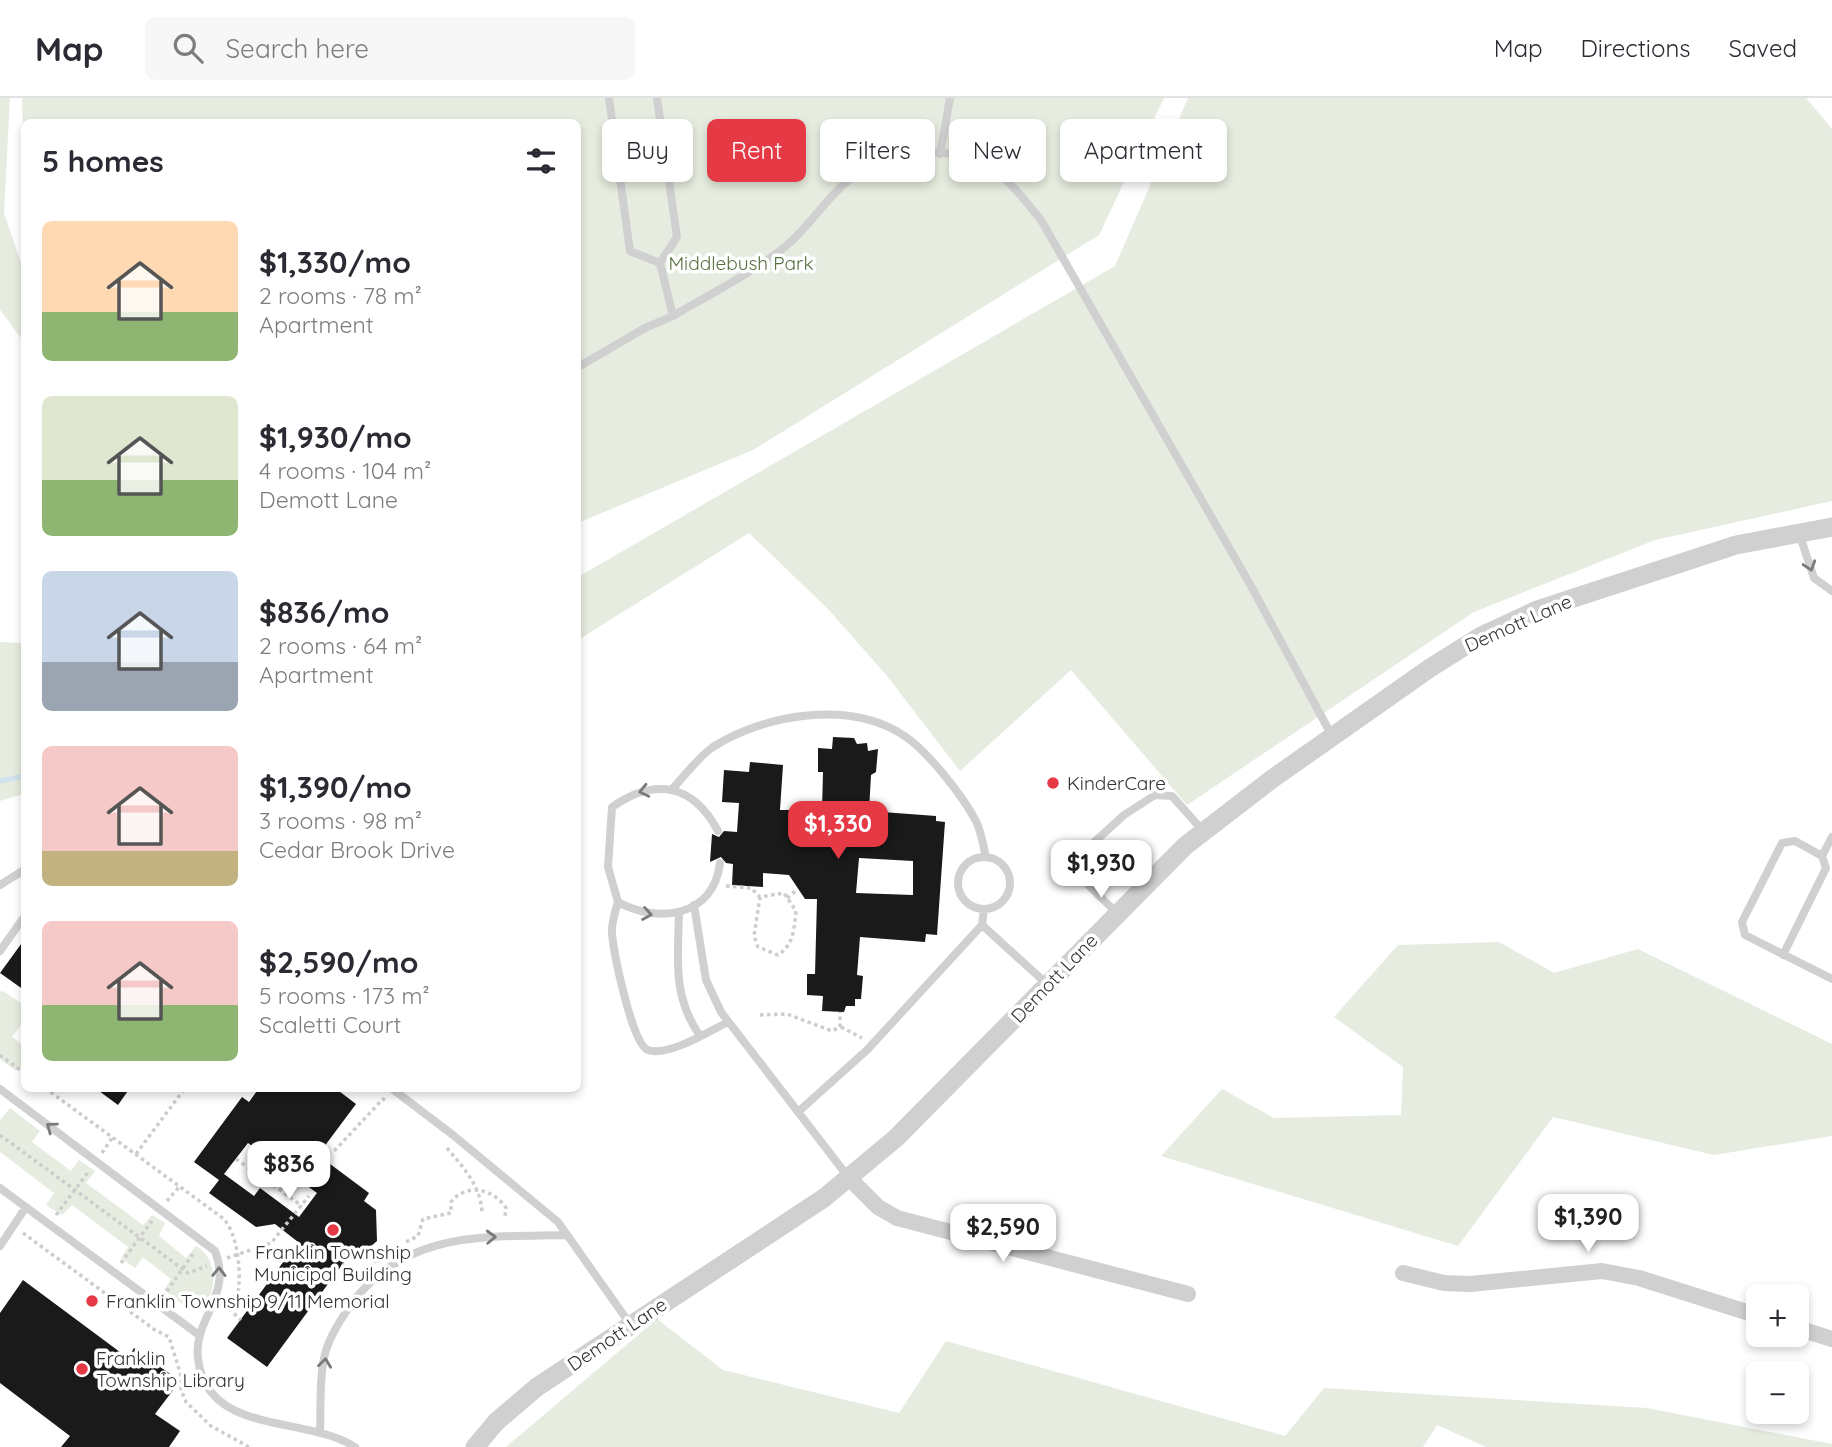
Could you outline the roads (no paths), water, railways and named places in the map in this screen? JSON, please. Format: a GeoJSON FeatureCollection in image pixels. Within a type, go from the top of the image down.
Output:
{"type":"FeatureCollection","features":[{"type":"Feature","properties":{"kind":"street","name":"Demott Lane"},"geometry":{"type":"LineString","coordinates":[[477,1446],[537,1387],[824,1198],[849,1178],[896,1138],[1116,913],[1204,832],[1332,736],[1481,636],[1537,610],[1736,545],[1832,527]]}},
{"type":"Feature","properties":{"kind":"street"},"geometry":{"type":"LineString","coordinates":[[849,1178],[878,1207],[897,1218],[1188,1294]]}},
{"type":"Feature","properties":{"kind":"street"},"geometry":{"type":"LineString","coordinates":[[1403,1273],[1444,1283],[1470,1284],[1602,1271],[1639,1278],[1746,1312]]}},
{"type":"Feature","properties":{"kind":"street"},"geometry":{"type":"LineString","coordinates":[[1809,1332],[1832,1339]]}},
{"type":"Feature","properties":{"kind":"lane"},"geometry":{"type":"LineString","coordinates":[[609,98],[630,251],[660,263]]}},
{"type":"Feature","properties":{"kind":"lane"},"geometry":{"type":"LineString","coordinates":[[657,98],[677,237],[660,263],[673,316]]}},
{"type":"Feature","properties":{"kind":"lane"},"geometry":{"type":"LineString","coordinates":[[940,154],[950,98]]}},
{"type":"Feature","properties":{"kind":"lane"},"geometry":{"type":"LineString","coordinates":[[581,365],[645,328],[673,316],[783,248],[810,225],[847,181],[876,161],[920,150],[968,158],[1004,178],[1041,220],[1251,586],[1332,736]]}},
{"type":"Feature","properties":{"kind":"lane"},"geometry":{"type":"LineString","coordinates":[[1799,533],[1814,578],[1832,591]]}},
{"type":"Feature","properties":{"kind":"lane"},"geometry":{"type":"LineString","coordinates":[[672,789],[710,749],[733,736],[768,723],[803,716],[858,718],[883,725],[904,735],[920,749],[977,822],[986,857]]}},
{"type":"Feature","properties":{"kind":"lane"},"geometry":{"type":"LineString","coordinates":[[718,831],[708,811],[691,797],[672,789],[650,788],[630,794],[612,807],[608,867],[618,902],[611,932],[632,1024],[642,1047],[650,1051],[666,1050],[728,1022]]}},
{"type":"Feature","properties":{"kind":"lane"},"geometry":{"type":"LineString","coordinates":[[1116,913],[1081,878],[1079,856],[1124,815],[1155,795],[1172,796],[1204,832]]}},
{"type":"Feature","properties":{"kind":"lane"},"geometry":{"type":"LineString","coordinates":[[1822,856],[1832,837]]}},
{"type":"Feature","properties":{"kind":"lane"},"geometry":{"type":"LineString","coordinates":[[1783,955],[1826,868],[1822,856],[1795,841],[1782,843],[1742,922],[1745,935],[1783,955],[1832,979]]}},
{"type":"Feature","properties":{"kind":"lane"},"geometry":{"type":"LineString","coordinates":[[986,857],[1002,864],[1007,871],[1010,888],[1002,902],[984,909],[964,899],[958,884],[959,876],[969,862],[986,857]]}},
{"type":"Feature","properties":{"kind":"lane"},"geometry":{"type":"LineString","coordinates":[[618,902],[637,913],[658,916],[679,913],[694,905],[709,890],[720,863]]}},
{"type":"Feature","properties":{"kind":"lane"},"geometry":{"type":"LineString","coordinates":[[0,885],[21,872]]}},
{"type":"Feature","properties":{"kind":"lane"},"geometry":{"type":"LineString","coordinates":[[694,905],[706,980],[728,1022],[849,1178]]}},
{"type":"Feature","properties":{"kind":"lane"},"geometry":{"type":"LineString","coordinates":[[798,1112],[873,1043],[982,925],[984,909]]}},
{"type":"Feature","properties":{"kind":"lane"},"geometry":{"type":"LineString","coordinates":[[679,913],[677,984],[691,1023],[700,1035]]}},
{"type":"Feature","properties":{"kind":"lane"},"geometry":{"type":"LineString","coordinates":[[0,951],[21,921]]}},
{"type":"Feature","properties":{"kind":"lane"},"geometry":{"type":"LineString","coordinates":[[982,925],[1048,985]]}},
{"type":"Feature","properties":{"kind":"lane"},"geometry":{"type":"LineString","coordinates":[[0,1089],[208,1243],[219,1261],[217,1298],[196,1345],[203,1380],[222,1403],[253,1420],[320,1431],[340,1437],[355,1447]]}},
{"type":"Feature","properties":{"kind":"lane"},"geometry":{"type":"LineString","coordinates":[[396,1092],[544,1208],[567,1235],[630,1324]]}},
{"type":"Feature","properties":{"kind":"lane"},"geometry":{"type":"LineString","coordinates":[[0,1188],[199,1335]]}},
{"type":"Feature","properties":{"kind":"lane"},"geometry":{"type":"LineString","coordinates":[[0,1246],[26,1207]]}},
{"type":"Feature","properties":{"kind":"lane"},"geometry":{"type":"LineString","coordinates":[[320,1431],[326,1350],[344,1313],[373,1277],[412,1252],[463,1238],[567,1235]]}},
{"type":"Feature","properties":{"kind":"waterway"},"geometry":{"type":"LineString","coordinates":[[0,781],[21,777]]}},
{"type":"Feature","properties":{"kind":"place","name":"KinderCare"},"geometry":{"type":"Point","coordinates":[1053,783]}},
{"type":"Feature","properties":{"kind":"place","name":"Franklin Township Municipal Building"},"geometry":{"type":"Point","coordinates":[333,1230]}},
{"type":"Feature","properties":{"kind":"place","name":"Franklin Township 9/11 Memorial"},"geometry":{"type":"Point","coordinates":[92,1301]}},
{"type":"Feature","properties":{"kind":"place","name":"Franklin Township Library"},"geometry":{"type":"Point","coordinates":[82,1369]}},
{"type":"Feature","properties":{"kind":"park label","name":"Middlebush Park"},"geometry":{"type":"Point","coordinates":[741,263]}}]}
